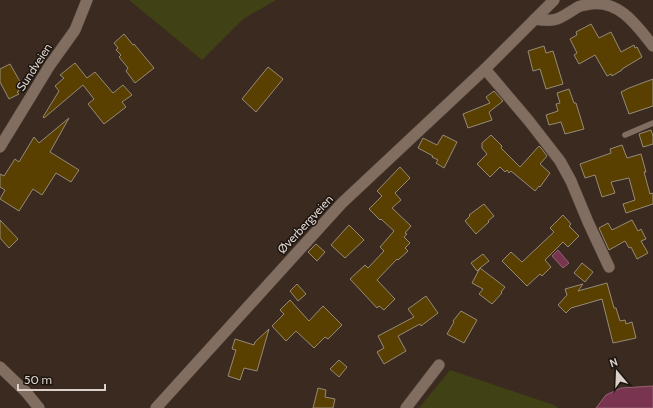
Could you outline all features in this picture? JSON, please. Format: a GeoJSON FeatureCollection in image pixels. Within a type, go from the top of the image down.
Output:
{"type":"FeatureCollection","features":[{"type":"Feature","properties":{"kind":"street","name":"Sundveien"},"geometry":{"type":"LineString","coordinates":[[0,147],[50,65],[74,30],[87,0]]}},
{"type":"Feature","properties":{"kind":"street","name":"Øverbergveien"},"geometry":{"type":"LineString","coordinates":[[156,408],[342,203],[485,69],[554,0]]}},
{"type":"Feature","properties":{"kind":"street"},"geometry":{"type":"LineString","coordinates":[[535,19],[548,22],[561,18],[580,6],[595,3],[607,3],[616,6],[627,15],[653,46]]}},
{"type":"Feature","properties":{"kind":"street"},"geometry":{"type":"LineString","coordinates":[[485,69],[529,121],[560,161],[571,181],[609,267]]}},
{"type":"Feature","properties":{"kind":"street"},"geometry":{"type":"LineString","coordinates":[[406,408],[439,364]]}},
{"type":"Feature","properties":{"kind":"street"},"geometry":{"type":"LineString","coordinates":[[0,367],[26,392],[39,408]]}},
{"type":"Feature","properties":{"kind":"lane"},"geometry":{"type":"LineString","coordinates":[[625,135],[653,123]]}},
{"type":"Feature","properties":{"kind":"shaded area"},"geometry":{"type":"Polygon","coordinates":[[[129,0],[276,0],[243,19],[202,60],[129,0]]]}},
{"type":"Feature","properties":{"kind":"shaded area"},"geometry":{"type":"Polygon","coordinates":[[[558,250],[569,263],[563,268],[552,256],[558,250]]]}},
{"type":"Feature","properties":{"kind":"shaded area"},"geometry":{"type":"Polygon","coordinates":[[[450,370],[554,405],[558,408],[419,408],[450,370]]]}},
{"type":"Feature","properties":{"kind":"shaded area"},"geometry":{"type":"Polygon","coordinates":[[[653,386],[653,408],[596,408],[606,395],[621,388],[653,386]]]}},
{"type":"Feature","properties":{"kind":"building"},"geometry":{"type":"Polygon","coordinates":[[[591,24],[599,38],[611,32],[621,52],[634,45],[635,48],[637,47],[642,57],[612,76],[611,74],[607,76],[595,55],[579,64],[574,55],[577,53],[570,39],[577,35],[576,32],[591,24]]]}},
{"type":"Feature","properties":{"kind":"building"},"geometry":{"type":"Polygon","coordinates":[[[124,34],[154,68],[135,83],[126,71],[128,68],[119,57],[121,55],[116,50],[118,48],[114,43],[124,34]]]}},
{"type":"Feature","properties":{"kind":"building"},"geometry":{"type":"Polygon","coordinates":[[[544,46],[546,53],[553,51],[563,84],[546,89],[540,69],[533,71],[528,51],[544,46]]]}},
{"type":"Feature","properties":{"kind":"building"},"geometry":{"type":"Polygon","coordinates":[[[75,63],[87,78],[95,72],[113,93],[123,85],[132,95],[122,102],[126,107],[104,124],[88,104],[94,99],[83,85],[44,118],[43,117],[59,91],[55,86],[64,78],[60,75],[75,63]]]}},
{"type":"Feature","properties":{"kind":"building"},"geometry":{"type":"Polygon","coordinates":[[[10,64],[22,85],[17,87],[19,91],[17,92],[19,94],[9,99],[0,82],[0,69],[10,64]]]}},
{"type":"Feature","properties":{"kind":"building"},"geometry":{"type":"Polygon","coordinates":[[[268,67],[283,79],[256,112],[242,99],[268,67]]]}},
{"type":"Feature","properties":{"kind":"building"},"geometry":{"type":"Polygon","coordinates":[[[653,79],[653,106],[629,114],[621,92],[653,79]]]}},
{"type":"Feature","properties":{"kind":"building"},"geometry":{"type":"Polygon","coordinates":[[[569,89],[574,103],[576,103],[584,129],[565,134],[561,122],[549,125],[546,115],[558,111],[556,104],[560,103],[557,93],[569,89]]]}},
{"type":"Feature","properties":{"kind":"building"},"geometry":{"type":"Polygon","coordinates":[[[494,91],[503,101],[489,112],[492,120],[468,128],[463,114],[490,103],[486,97],[494,91]]]}},
{"type":"Feature","properties":{"kind":"building"},"geometry":{"type":"Polygon","coordinates":[[[69,118],[50,152],[79,170],[71,182],[56,173],[42,195],[33,189],[19,211],[0,199],[5,190],[0,187],[0,174],[4,176],[15,159],[19,162],[34,137],[39,143],[69,118]]]}},
{"type":"Feature","properties":{"kind":"building"},"geometry":{"type":"Polygon","coordinates":[[[651,130],[653,144],[643,147],[639,134],[651,130]]]}},
{"type":"Feature","properties":{"kind":"building"},"geometry":{"type":"Polygon","coordinates":[[[443,135],[457,142],[444,168],[436,163],[438,160],[432,157],[433,156],[418,148],[423,138],[437,145],[443,135]]]}},
{"type":"Feature","properties":{"kind":"building"},"geometry":{"type":"Polygon","coordinates":[[[491,135],[502,146],[501,148],[520,167],[539,146],[541,148],[547,156],[540,164],[550,173],[540,187],[539,186],[535,191],[511,171],[509,173],[507,170],[505,172],[500,167],[490,177],[477,164],[487,154],[482,148],[482,143],[491,135]]]}},
{"type":"Feature","properties":{"kind":"building"},"geometry":{"type":"Polygon","coordinates":[[[622,145],[627,158],[641,154],[650,194],[653,193],[653,204],[626,213],[623,204],[635,200],[629,178],[611,182],[615,193],[602,197],[595,175],[585,178],[580,164],[611,153],[610,149],[622,145]]]}},
{"type":"Feature","properties":{"kind":"building"},"geometry":{"type":"Polygon","coordinates":[[[400,167],[410,178],[395,193],[401,200],[392,208],[411,226],[405,233],[407,234],[404,237],[410,243],[405,248],[408,251],[398,260],[397,259],[377,280],[395,299],[384,310],[379,306],[377,308],[350,279],[365,265],[368,268],[384,251],[380,247],[394,231],[369,209],[382,196],[377,191],[400,167]]]}},
{"type":"Feature","properties":{"kind":"building"},"geometry":{"type":"Polygon","coordinates":[[[484,204],[494,216],[476,234],[465,221],[470,216],[469,215],[484,204]]]}},
{"type":"Feature","properties":{"kind":"building"},"geometry":{"type":"Polygon","coordinates":[[[563,215],[571,224],[569,226],[579,236],[568,247],[563,242],[545,260],[551,267],[542,276],[540,274],[527,286],[502,261],[511,252],[522,262],[554,232],[550,228],[563,215]]]}},
{"type":"Feature","properties":{"kind":"building"},"geometry":{"type":"Polygon","coordinates":[[[0,220],[18,239],[9,248],[0,238],[0,220]]]}},
{"type":"Feature","properties":{"kind":"building"},"geometry":{"type":"Polygon","coordinates":[[[632,220],[638,231],[641,229],[646,239],[641,241],[648,253],[637,259],[631,247],[629,248],[625,241],[609,250],[599,228],[608,223],[612,230],[632,220]]]}},
{"type":"Feature","properties":{"kind":"building"},"geometry":{"type":"Polygon","coordinates":[[[349,225],[364,240],[345,258],[331,245],[349,225]]]}},
{"type":"Feature","properties":{"kind":"building"},"geometry":{"type":"Polygon","coordinates":[[[316,244],[325,252],[317,261],[308,252],[316,244]]]}},
{"type":"Feature","properties":{"kind":"building"},"geometry":{"type":"Polygon","coordinates":[[[483,254],[489,261],[477,271],[471,263],[483,254]]]}},
{"type":"Feature","properties":{"kind":"building"},"geometry":{"type":"Polygon","coordinates":[[[582,263],[593,272],[585,282],[574,273],[582,263]]]}},
{"type":"Feature","properties":{"kind":"building"},"geometry":{"type":"Polygon","coordinates":[[[480,268],[505,287],[501,292],[502,293],[492,304],[479,294],[483,289],[472,283],[480,268]]]}},
{"type":"Feature","properties":{"kind":"building"},"geometry":{"type":"Polygon","coordinates":[[[607,283],[614,308],[616,308],[620,321],[625,320],[626,324],[632,322],[636,338],[613,343],[602,299],[571,308],[566,313],[558,305],[567,295],[565,289],[583,284],[578,291],[607,283]]]}},
{"type":"Feature","properties":{"kind":"building"},"geometry":{"type":"Polygon","coordinates":[[[297,284],[306,294],[298,301],[290,291],[297,284]]]}},
{"type":"Feature","properties":{"kind":"building"},"geometry":{"type":"Polygon","coordinates":[[[426,296],[438,313],[421,326],[420,324],[398,336],[406,351],[384,364],[377,352],[384,348],[378,336],[414,317],[408,309],[426,296]]]}},
{"type":"Feature","properties":{"kind":"building"},"geometry":{"type":"Polygon","coordinates":[[[290,300],[309,321],[323,306],[342,325],[328,339],[325,337],[314,348],[296,331],[286,341],[272,326],[284,314],[280,310],[290,300]]]}},
{"type":"Feature","properties":{"kind":"building"},"geometry":{"type":"Polygon","coordinates":[[[461,311],[477,320],[464,343],[447,334],[454,322],[453,321],[461,311]]]}},
{"type":"Feature","properties":{"kind":"building"},"geometry":{"type":"Polygon","coordinates":[[[269,329],[257,371],[244,368],[240,380],[228,376],[236,350],[232,349],[235,339],[254,345],[255,342],[269,329]]]}},
{"type":"Feature","properties":{"kind":"building"},"geometry":{"type":"Polygon","coordinates":[[[339,360],[347,367],[339,377],[330,369],[339,360]]]}},
{"type":"Feature","properties":{"kind":"building"},"geometry":{"type":"Polygon","coordinates":[[[318,388],[326,390],[325,397],[335,399],[333,408],[313,408],[318,388]]]}}]}
